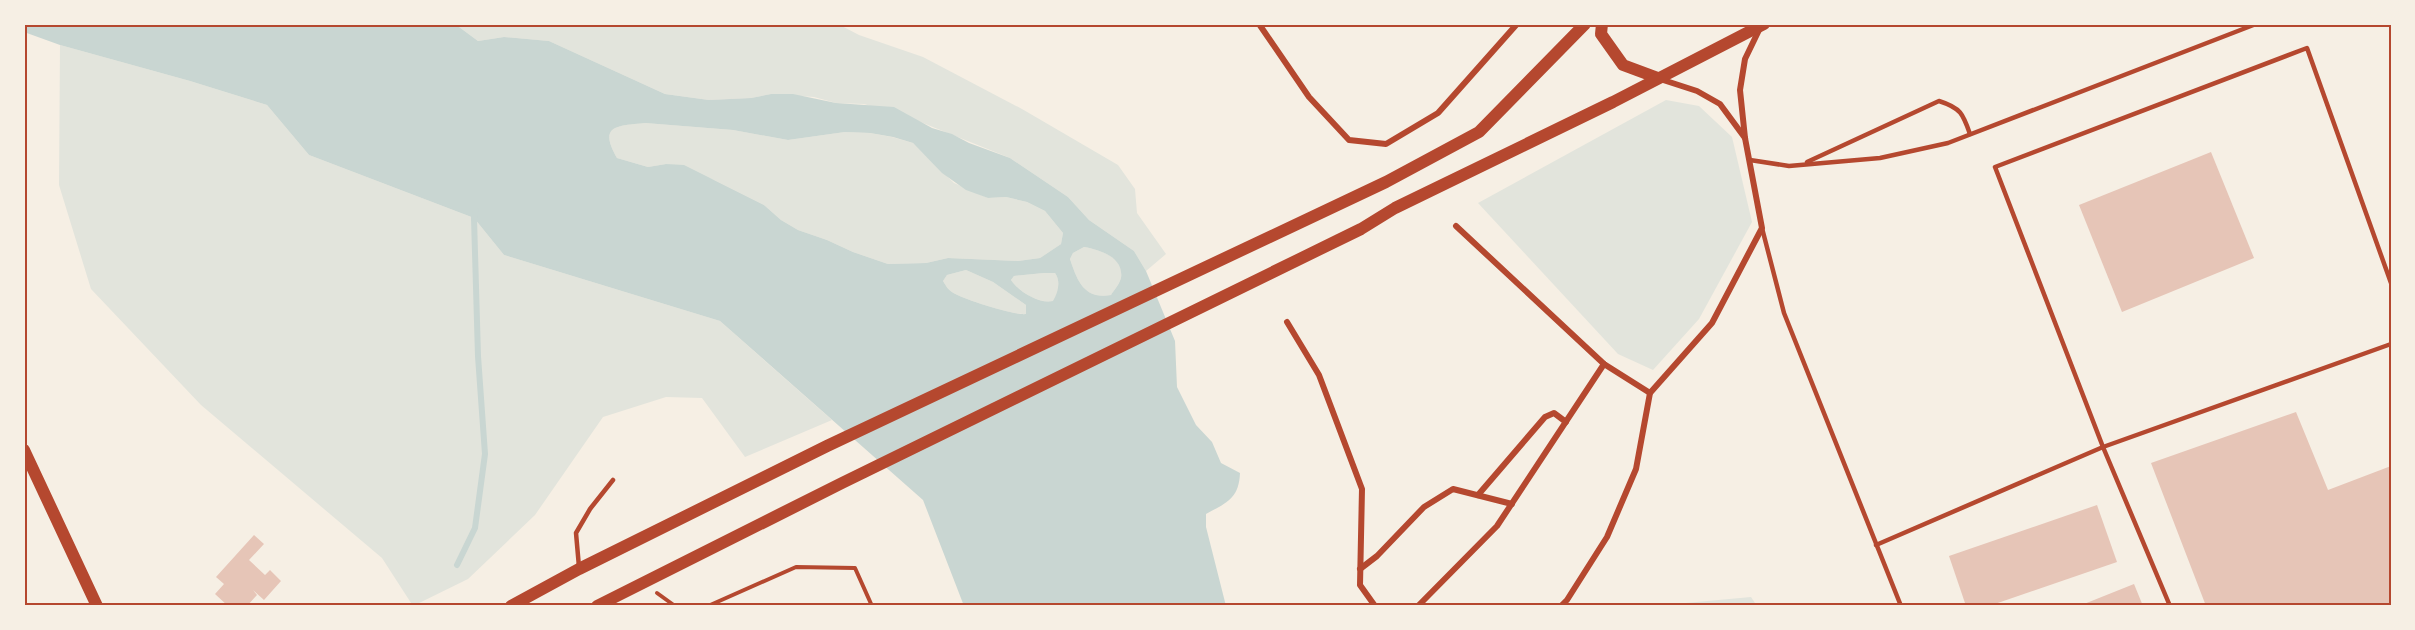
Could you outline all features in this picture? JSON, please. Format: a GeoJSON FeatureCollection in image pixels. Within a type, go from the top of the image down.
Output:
{"type":"FeatureCollection","features":[{"type":"Feature","properties":{"kind":"main road"},"geometry":{"type":"LineString","coordinates":[[511,606],[579,569],[828,446],[1386,182],[1479,132],[1585,24]]}},
{"type":"Feature","properties":{"kind":"main road"},"geometry":{"type":"LineString","coordinates":[[1602,24],[1601,34],[1623,65],[1658,78]]}},
{"type":"Feature","properties":{"kind":"main road"},"geometry":{"type":"LineString","coordinates":[[597,606],[842,483],[1361,229],[1395,208],[1763,25]]}},
{"type":"Feature","properties":{"kind":"main road"},"geometry":{"type":"LineString","coordinates":[[24,450],[98,606]]}},
{"type":"Feature","properties":{"kind":"street"},"geometry":{"type":"LineString","coordinates":[[1259,24],[1309,97],[1349,140],[1386,144],[1438,113],[1517,24]]}},
{"type":"Feature","properties":{"kind":"street"},"geometry":{"type":"LineString","coordinates":[[1561,606],[1607,537],[1636,469],[1650,393],[1712,323],[1762,228],[1745,138],[1740,90],[1745,59],[1763,25]]}},
{"type":"Feature","properties":{"kind":"street"},"geometry":{"type":"LineString","coordinates":[[1658,78],[1697,91],[1720,104],[1745,138]]}},
{"type":"Feature","properties":{"kind":"street"},"geometry":{"type":"LineString","coordinates":[[1456,226],[1604,364],[1650,393]]}},
{"type":"Feature","properties":{"kind":"street"},"geometry":{"type":"LineString","coordinates":[[1287,322],[1320,375],[1362,489],[1360,585],[1375,606]]}},
{"type":"Feature","properties":{"kind":"street"},"geometry":{"type":"LineString","coordinates":[[1419,606],[1497,526],[1604,364]]}},
{"type":"Feature","properties":{"kind":"street"},"geometry":{"type":"LineString","coordinates":[[1478,495],[1545,417],[1554,413],[1566,422]]}},
{"type":"Feature","properties":{"kind":"street"},"geometry":{"type":"LineString","coordinates":[[1360,568],[1377,556],[1424,507],[1453,489],[1512,504]]}},
{"type":"Feature","properties":{"kind":"lane"},"geometry":{"type":"LineString","coordinates":[[1750,160],[1789,166],[1880,158],[1948,143],[2256,24]]}},
{"type":"Feature","properties":{"kind":"lane"},"geometry":{"type":"LineString","coordinates":[[2170,606],[2103,447],[1995,167],[2307,48],[2391,282]]}},
{"type":"Feature","properties":{"kind":"lane"},"geometry":{"type":"LineString","coordinates":[[1802,164],[1939,101],[1952,105],[1963,114],[1970,134]]}},
{"type":"Feature","properties":{"kind":"lane"},"geometry":{"type":"LineString","coordinates":[[1762,228],[1784,313],[1901,606]]}},
{"type":"Feature","properties":{"kind":"lane"},"geometry":{"type":"LineString","coordinates":[[1876,545],[2103,447],[2391,344]]}},
{"type":"Feature","properties":{"kind":"lane"},"geometry":{"type":"LineString","coordinates":[[579,569],[576,533],[590,509],[614,480]]}},
{"type":"Feature","properties":{"kind":"path"},"geometry":{"type":"LineString","coordinates":[[708,606],[796,567],[855,568],[872,606]]}},
{"type":"Feature","properties":{"kind":"shaded area"},"geometry":{"type":"Polygon","coordinates":[[[24,24],[455,24],[478,41],[504,37],[549,41],[665,94],[709,100],[793,94],[836,103],[894,107],[932,128],[1010,158],[1068,197],[1089,220],[1134,251],[1146,271],[1175,341],[1177,387],[1196,425],[1212,442],[1221,463],[1240,473],[1237,489],[1230,499],[1206,514],[1206,527],[1226,606],[964,606],[923,500],[720,321],[504,255],[474,218],[309,155],[267,105],[60,45],[24,32],[24,24]],[[645,123],[613,129],[609,139],[617,158],[648,167],[666,164],[684,165],[764,205],[781,220],[798,230],[888,264],[926,263],[948,258],[1018,261],[1040,258],[1061,244],[1063,233],[1045,211],[1027,202],[1006,197],[988,198],[966,190],[942,173],[913,143],[893,137],[845,132],[788,140],[733,130],[645,123]],[[1084,247],[1073,253],[1070,259],[1083,287],[1094,294],[1111,295],[1121,278],[1119,265],[1115,260],[1097,250],[1084,247]],[[966,270],[947,275],[943,281],[949,290],[958,295],[1001,310],[1026,314],[1026,305],[993,282],[966,270]],[[1055,273],[1014,276],[1011,280],[1024,293],[1042,301],[1053,301],[1058,287],[1055,273]]]}},
{"type":"Feature","properties":{"kind":"shaded area"},"geometry":{"type":"Polygon","coordinates":[[[455,24],[838,24],[859,35],[923,57],[1022,109],[1118,165],[1135,189],[1137,213],[1166,254],[1146,271],[1134,251],[1089,220],[1068,197],[1010,158],[913,119],[864,104],[836,103],[814,97],[771,94],[751,98],[709,100],[665,94],[549,41],[504,37],[478,41],[455,24]]]}},
{"type":"Feature","properties":{"kind":"shaded area"},"geometry":{"type":"Polygon","coordinates":[[[60,45],[267,105],[309,155],[474,218],[504,255],[720,321],[832,420],[745,457],[702,398],[666,397],[603,417],[535,515],[468,579],[413,606],[382,558],[201,405],[91,289],[59,185],[60,45]]]}},
{"type":"Feature","properties":{"kind":"shaded area"},"geometry":{"type":"Polygon","coordinates":[[[1666,100],[1699,106],[1732,137],[1752,222],[1699,319],[1653,370],[1618,354],[1478,203],[1666,100]]]}},
{"type":"Feature","properties":{"kind":"shaded area"},"geometry":{"type":"Polygon","coordinates":[[[645,123],[733,130],[788,140],[845,132],[870,133],[913,143],[954,183],[988,198],[1006,197],[1027,202],[1045,211],[1063,233],[1061,244],[1040,258],[1018,261],[948,258],[926,263],[888,264],[798,230],[781,220],[764,205],[714,180],[666,164],[648,167],[617,158],[609,139],[613,129],[645,123]]]}},
{"type":"Feature","properties":{"kind":"shaded area"},"geometry":{"type":"Polygon","coordinates":[[[1084,247],[1110,256],[1119,265],[1121,278],[1111,295],[1094,294],[1083,287],[1079,281],[1070,259],[1073,253],[1084,247]]]}},
{"type":"Feature","properties":{"kind":"shaded area"},"geometry":{"type":"Polygon","coordinates":[[[966,270],[993,282],[1026,305],[1026,314],[966,299],[951,291],[943,281],[947,275],[966,270]]]}},
{"type":"Feature","properties":{"kind":"shaded area"},"geometry":{"type":"Polygon","coordinates":[[[1055,273],[1057,276],[1058,287],[1054,301],[1042,301],[1030,296],[1011,280],[1014,276],[1055,273]]]}},
{"type":"Feature","properties":{"kind":"shaded area"},"geometry":{"type":"Polygon","coordinates":[[[1751,597],[1757,606],[1653,606],[1751,597]]]}},
{"type":"Feature","properties":{"kind":"building"},"geometry":{"type":"Polygon","coordinates":[[[2211,152],[2254,258],[2122,312],[2079,205],[2211,152]]]}},
{"type":"Feature","properties":{"kind":"building"},"geometry":{"type":"Polygon","coordinates":[[[2296,412],[2328,490],[2391,466],[2391,606],[2206,606],[2151,463],[2296,412]]]}},
{"type":"Feature","properties":{"kind":"building"},"geometry":{"type":"Polygon","coordinates":[[[2097,505],[2117,562],[1989,606],[1966,606],[1949,556],[2097,505]]]}},
{"type":"Feature","properties":{"kind":"building"},"geometry":{"type":"Polygon","coordinates":[[[254,535],[264,544],[249,560],[265,575],[270,570],[281,581],[264,600],[253,590],[257,595],[247,606],[228,606],[215,594],[224,584],[216,577],[254,535]]]}},
{"type":"Feature","properties":{"kind":"building"},"geometry":{"type":"Polygon","coordinates":[[[2134,584],[2143,606],[2079,606],[2134,584]]]}},
{"type":"Feature","properties":{"kind":"waterway"},"geometry":{"type":"LineString","coordinates":[[457,565],[475,528],[485,454],[478,356],[474,218],[476,211]]}}]}
